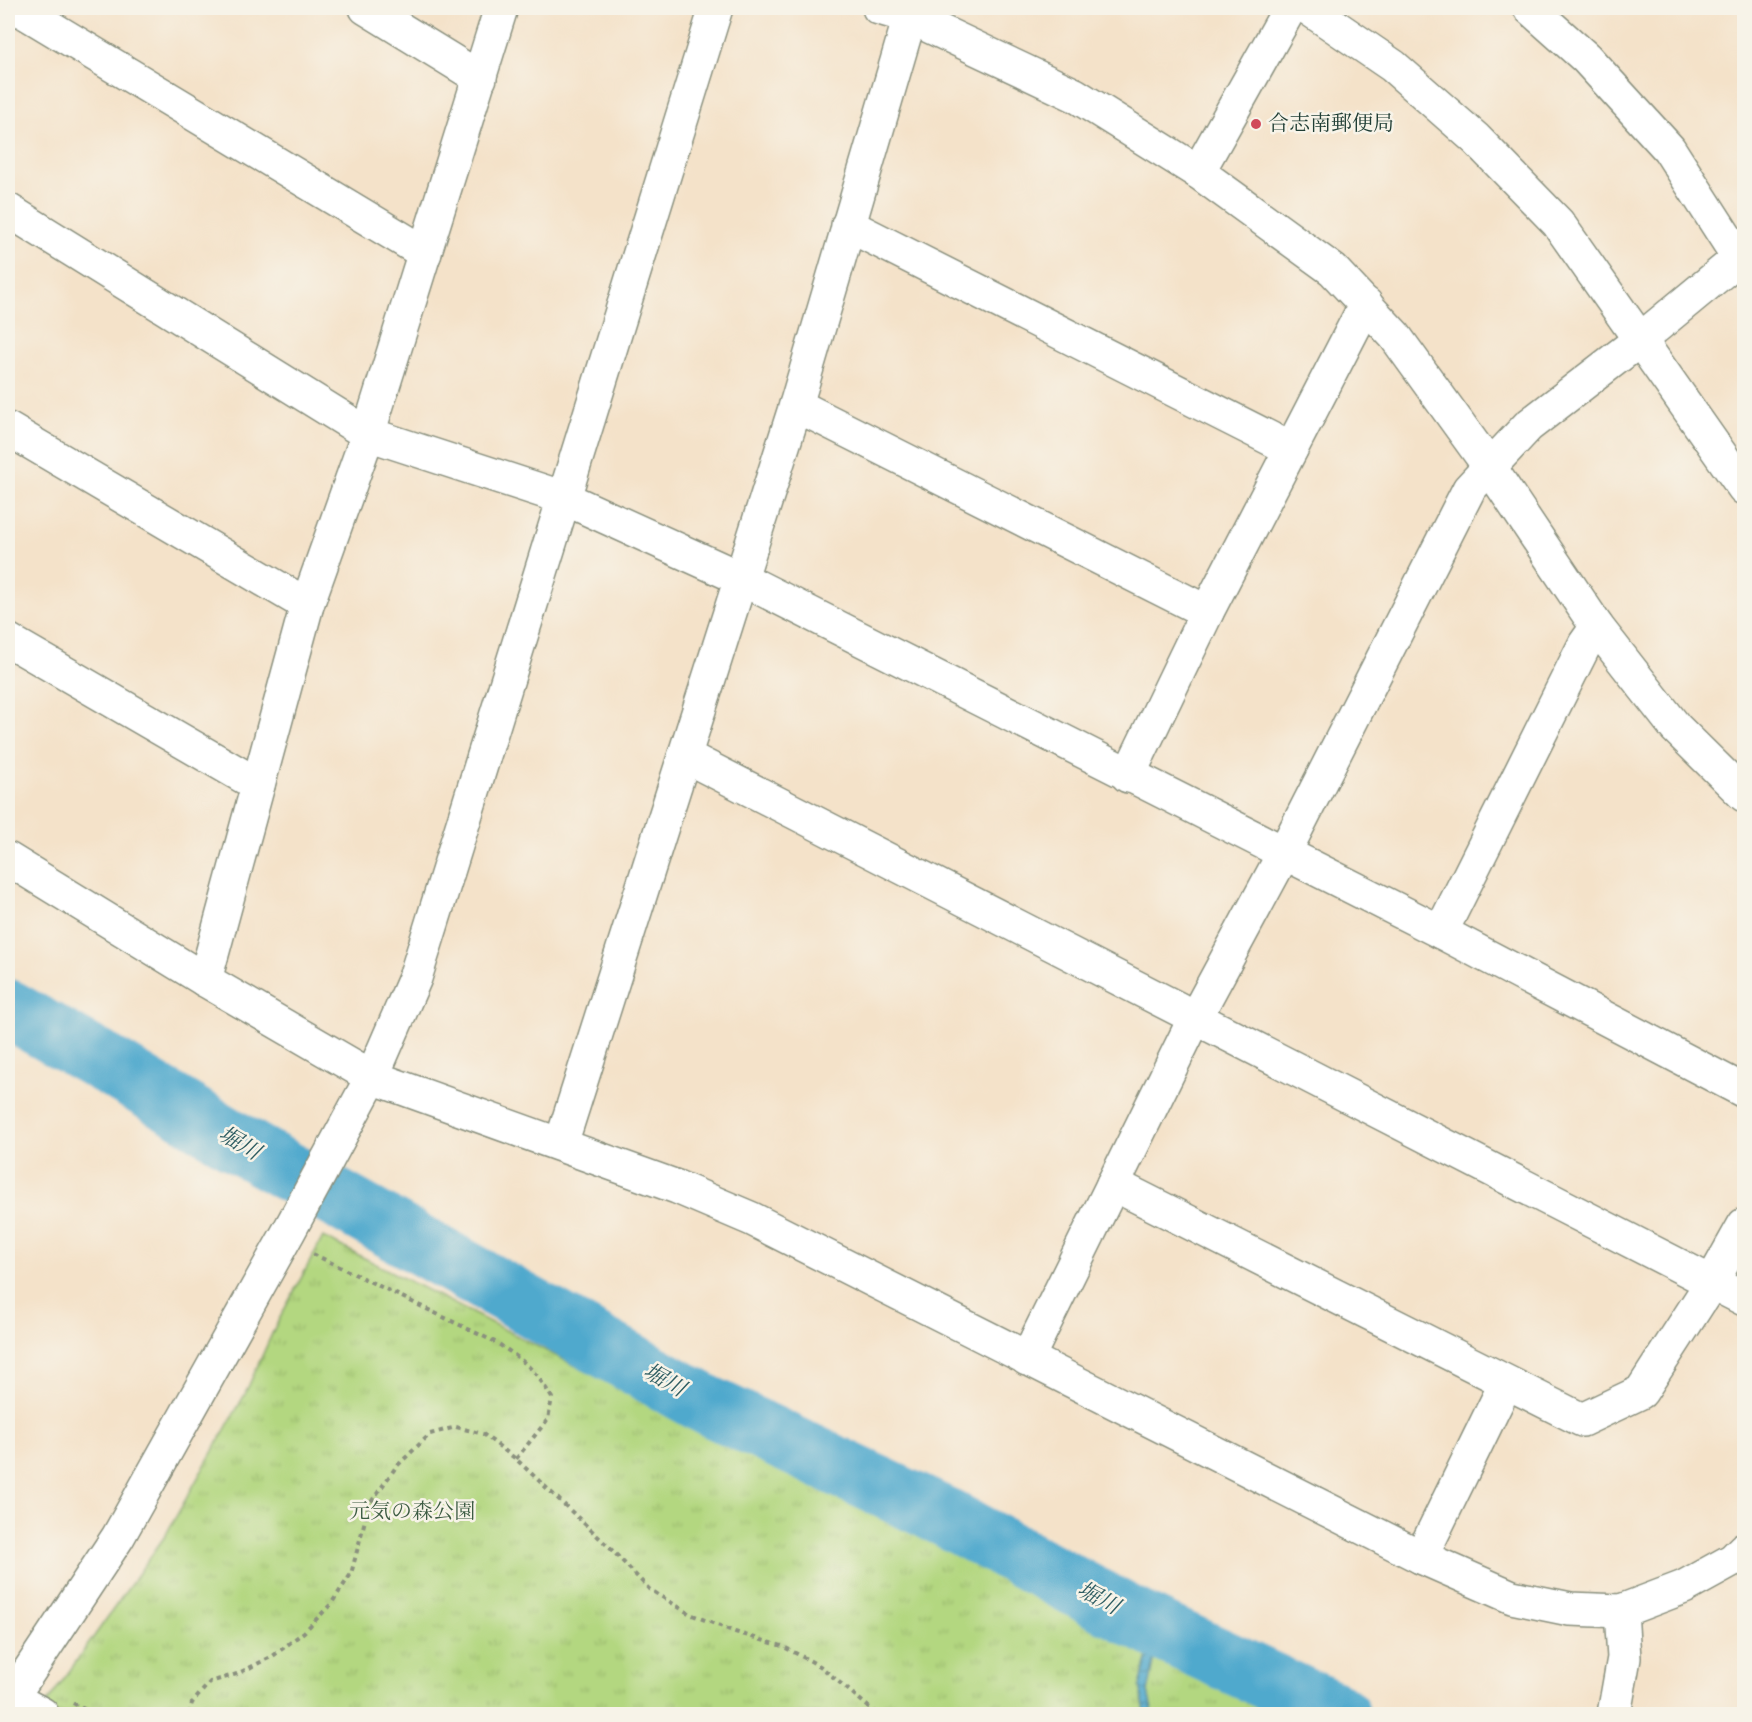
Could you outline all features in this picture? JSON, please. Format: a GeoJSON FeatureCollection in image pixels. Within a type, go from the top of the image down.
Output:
{"type":"FeatureCollection","features":[{"type":"Feature","properties":{"kind":"street"},"geometry":{"type":"LineString","coordinates":[[8,20],[16,8],[426,253]]}},
{"type":"Feature","properties":{"kind":"street"},"geometry":{"type":"LineString","coordinates":[[366,8],[480,78]]}},
{"type":"Feature","properties":{"kind":"street"},"geometry":{"type":"LineString","coordinates":[[205,980],[307,605],[368,434],[501,8]]}},
{"type":"Feature","properties":{"kind":"street"},"geometry":{"type":"LineString","coordinates":[[42,1714],[9,1699],[118,1537],[372,1077],[415,978],[716,8]]}},
{"type":"Feature","properties":{"kind":"street"},"geometry":{"type":"LineString","coordinates":[[879,8],[910,17],[1075,95],[1198,172],[1333,270],[1395,336],[1489,466],[1597,627],[1676,728],[1744,795]]}},
{"type":"Feature","properties":{"kind":"street"},"geometry":{"type":"LineString","coordinates":[[1198,172],[1290,8]]}},
{"type":"Feature","properties":{"kind":"street"},"geometry":{"type":"LineString","coordinates":[[1308,8],[1393,66],[1476,139],[1558,223],[1744,488]]}},
{"type":"Feature","properties":{"kind":"street"},"geometry":{"type":"LineString","coordinates":[[1027,1359],[1195,1018],[1284,853],[1469,489],[1528,426],[1743,258],[1669,149],[1586,58],[1530,8]]}},
{"type":"Feature","properties":{"kind":"street"},"geometry":{"type":"LineString","coordinates":[[561,1144],[796,405],[910,17]]}},
{"type":"Feature","properties":{"kind":"street"},"geometry":{"type":"LineString","coordinates":[[8,210],[368,434],[564,498],[740,578],[1128,776],[1441,932],[1744,1091]]}},
{"type":"Feature","properties":{"kind":"street"},"geometry":{"type":"LineString","coordinates":[[848,225],[1291,449]]}},
{"type":"Feature","properties":{"kind":"street"},"geometry":{"type":"LineString","coordinates":[[1128,776],[1207,612],[1366,304]]}},
{"type":"Feature","properties":{"kind":"street"},"geometry":{"type":"LineString","coordinates":[[796,405],[1207,612]]}},
{"type":"Feature","properties":{"kind":"street"},"geometry":{"type":"LineString","coordinates":[[8,429],[307,605]]}},
{"type":"Feature","properties":{"kind":"street"},"geometry":{"type":"LineString","coordinates":[[1441,932],[1585,644],[1597,627]]}},
{"type":"Feature","properties":{"kind":"street"},"geometry":{"type":"LineString","coordinates":[[8,640],[258,785]]}},
{"type":"Feature","properties":{"kind":"street"},"geometry":{"type":"LineString","coordinates":[[684,756],[1744,1299]]}},
{"type":"Feature","properties":{"kind":"street"},"geometry":{"type":"LineString","coordinates":[[8,859],[205,980],[372,1077],[677,1187],[752,1219],[1421,1557],[1512,1597],[1570,1609],[1621,1611],[1684,1587],[1733,1560],[1744,1549]]}},
{"type":"Feature","properties":{"kind":"street"},"geometry":{"type":"LineString","coordinates":[[1113,1184],[1582,1420],[1641,1392],[1712,1282],[1744,1225]]}},
{"type":"Feature","properties":{"kind":"street"},"geometry":{"type":"LineString","coordinates":[[1421,1557],[1506,1383]]}},
{"type":"Feature","properties":{"kind":"street"},"geometry":{"type":"LineString","coordinates":[[1614,1714],[1624,1658],[1621,1611]]}},
{"type":"Feature","properties":{"kind":"path"},"geometry":{"type":"LineString","coordinates":[[286,1235],[497,1343],[525,1361],[552,1398],[548,1419],[516,1459]]}},
{"type":"Feature","properties":{"kind":"path"},"geometry":{"type":"LineString","coordinates":[[189,1714],[192,1703],[210,1682],[237,1674],[273,1656],[304,1632],[331,1604],[351,1574],[369,1505],[396,1467],[430,1434],[456,1427],[483,1434],[516,1459],[608,1546],[649,1589],[690,1614],[782,1646],[820,1666],[877,1714]]}},
{"type":"Feature","properties":{"kind":"green space","name":"元気の森公園"},"geometry":{"type":"Polygon","coordinates":[[[323,1237],[619,1388],[862,1497],[1117,1641],[1286,1714],[58,1714],[44,1707],[165,1536],[245,1394],[275,1327],[323,1237]]]}},
{"type":"Feature","properties":{"kind":"water"},"geometry":{"type":"Polygon","coordinates":[[[1148,1655],[1155,1658],[1148,1692],[1153,1714],[1145,1712],[1140,1686],[1148,1655]]]}},
{"type":"Feature","properties":{"kind":"waterway","name":"堀川"},"geometry":{"type":"LineString","coordinates":[[8,1009],[118,1071],[255,1153],[705,1404],[945,1517],[1138,1620],[1340,1714]]}},
{"type":"Feature","properties":{"kind":"place","name":"合志南郵便局"},"geometry":{"type":"Point","coordinates":[1256,124]}}]}
